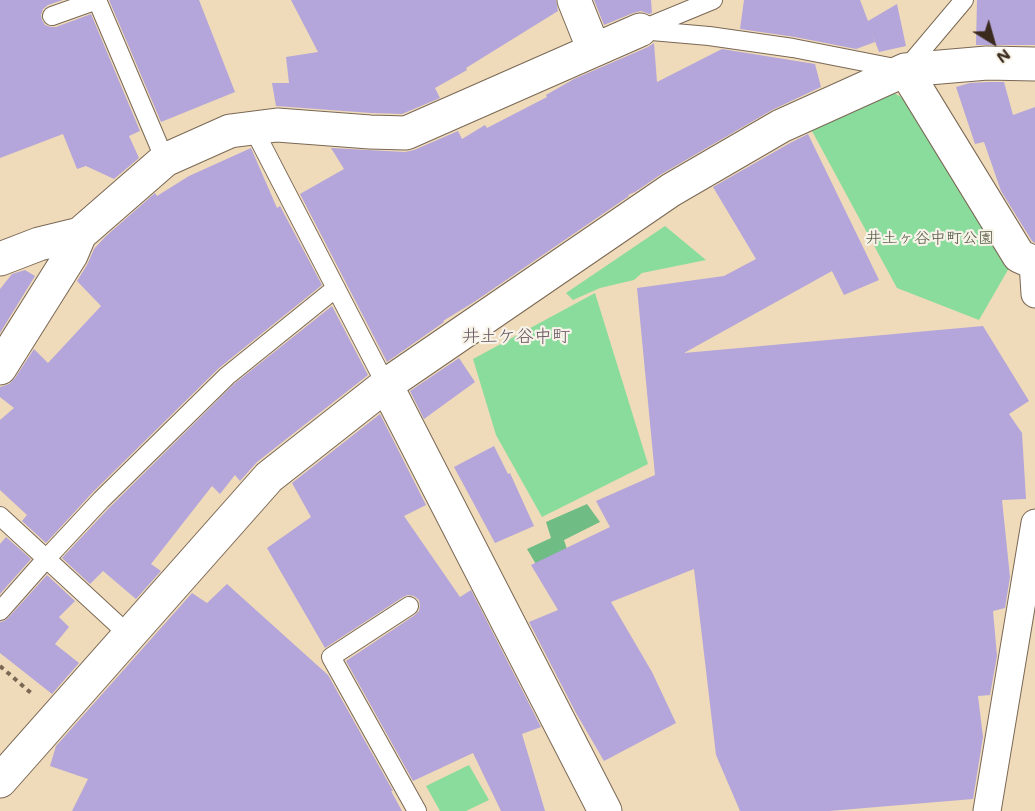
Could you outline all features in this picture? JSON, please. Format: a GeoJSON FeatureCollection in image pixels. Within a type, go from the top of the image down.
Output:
{"type":"FeatureCollection","features":[{"type":"Feature","properties":{"kind":"street"},"geometry":{"type":"LineString","coordinates":[[574,0],[594,50]]}},
{"type":"Feature","properties":{"kind":"street"},"geometry":{"type":"LineString","coordinates":[[0,368],[71,255],[80,234],[165,160],[230,131],[277,125],[405,133],[640,30]]}},
{"type":"Feature","properties":{"kind":"street"},"geometry":{"type":"LineString","coordinates":[[0,782],[269,477],[386,385],[671,190],[781,126],[905,70],[987,63],[1035,64]]}},
{"type":"Feature","properties":{"kind":"street"},"geometry":{"type":"LineString","coordinates":[[905,70],[1018,256],[1034,273]]}},
{"type":"Feature","properties":{"kind":"street"},"geometry":{"type":"LineString","coordinates":[[0,259],[39,244],[80,234]]}},
{"type":"Feature","properties":{"kind":"street"},"geometry":{"type":"LineString","coordinates":[[386,385],[604,811]]}},
{"type":"Feature","properties":{"kind":"street"},"geometry":{"type":"LineString","coordinates":[[987,811],[1035,523]]}},
{"type":"Feature","properties":{"kind":"lane"},"geometry":{"type":"LineString","coordinates":[[52,16],[97,0],[165,160]]}},
{"type":"Feature","properties":{"kind":"lane"},"geometry":{"type":"LineString","coordinates":[[640,30],[713,0]]}},
{"type":"Feature","properties":{"kind":"lane"},"geometry":{"type":"LineString","coordinates":[[640,30],[709,36],[794,48],[905,70],[964,0]]}},
{"type":"Feature","properties":{"kind":"lane"},"geometry":{"type":"LineString","coordinates":[[253,128],[386,385]]}},
{"type":"Feature","properties":{"kind":"lane"},"geometry":{"type":"LineString","coordinates":[[0,611],[101,500],[227,376],[336,288]]}},
{"type":"Feature","properties":{"kind":"lane"},"geometry":{"type":"LineString","coordinates":[[0,516],[129,635]]}},
{"type":"Feature","properties":{"kind":"lane"},"geometry":{"type":"LineString","coordinates":[[409,606],[331,657],[417,811]]}},
{"type":"Feature","properties":{"kind":"green space","name":"井土ヶ谷中町公園"},"geometry":{"type":"Polygon","coordinates":[[[888,90],[907,100],[1009,268],[979,320],[897,288],[806,120],[888,90]]]}},
{"type":"Feature","properties":{"kind":"green space"},"geometry":{"type":"Polygon","coordinates":[[[665,226],[706,260],[642,273],[634,280],[600,288],[573,300],[566,293],[665,226]]]}},
{"type":"Feature","properties":{"kind":"green space"},"geometry":{"type":"Polygon","coordinates":[[[595,293],[648,464],[542,517],[496,435],[473,359],[595,293]]]}},
{"type":"Feature","properties":{"kind":"green space"},"geometry":{"type":"Polygon","coordinates":[[[587,504],[600,522],[564,540],[568,552],[537,566],[527,549],[551,538],[546,522],[587,504]]]}},
{"type":"Feature","properties":{"kind":"green space"},"geometry":{"type":"Polygon","coordinates":[[[469,765],[489,800],[466,811],[440,811],[426,786],[469,765]]]}},
{"type":"Feature","properties":{"kind":"building"},"geometry":{"type":"Polygon","coordinates":[[[0,0],[63,0],[43,9],[42,20],[45,25],[51,27],[91,14],[140,131],[129,136],[139,158],[114,179],[86,166],[77,169],[63,134],[0,158],[0,0]]]}},
{"type":"Feature","properties":{"kind":"building"},"geometry":{"type":"Polygon","coordinates":[[[109,0],[199,0],[235,92],[161,122],[109,0]]]}},
{"type":"Feature","properties":{"kind":"building"},"geometry":{"type":"Polygon","coordinates":[[[291,0],[556,0],[558,11],[435,88],[440,98],[402,114],[371,113],[276,106],[272,83],[289,83],[286,57],[318,52],[291,0]]]}},
{"type":"Feature","properties":{"kind":"building"},"geometry":{"type":"Polygon","coordinates":[[[594,0],[651,0],[652,13],[641,11],[633,13],[604,25],[594,0]]]}},
{"type":"Feature","properties":{"kind":"building"},"geometry":{"type":"Polygon","coordinates":[[[744,0],[860,0],[868,21],[897,4],[906,46],[879,52],[870,28],[875,42],[856,49],[740,29],[744,0]]]}},
{"type":"Feature","properties":{"kind":"building"},"geometry":{"type":"Polygon","coordinates":[[[977,0],[1035,0],[1035,45],[976,45],[977,0]]]}},
{"type":"Feature","properties":{"kind":"building"},"geometry":{"type":"Polygon","coordinates":[[[654,43],[657,82],[722,49],[815,64],[821,87],[772,110],[628,195],[443,321],[387,362],[300,194],[344,169],[331,148],[405,152],[458,131],[462,139],[485,125],[487,128],[547,97],[546,95],[574,79],[654,43]]]}},
{"type":"Feature","properties":{"kind":"building"},"geometry":{"type":"Polygon","coordinates":[[[1004,82],[1013,115],[1035,107],[1035,243],[1001,191],[984,142],[975,144],[956,87],[1004,82]]]}},
{"type":"Feature","properties":{"kind":"building"},"geometry":{"type":"Polygon","coordinates":[[[808,134],[879,280],[844,295],[832,271],[684,353],[983,326],[1029,401],[1009,414],[1022,433],[1026,499],[1002,500],[1010,577],[1005,608],[993,611],[997,656],[990,695],[978,696],[983,737],[973,799],[829,811],[740,811],[716,755],[694,569],[611,602],[652,672],[676,723],[604,761],[576,713],[529,622],[558,610],[531,565],[610,527],[596,501],[655,475],[637,288],[724,276],[756,259],[713,187],[808,134]]]}},
{"type":"Feature","properties":{"kind":"building"},"geometry":{"type":"Polygon","coordinates":[[[251,148],[277,208],[280,206],[322,285],[219,368],[93,492],[46,543],[22,521],[27,515],[0,490],[0,420],[14,408],[0,397],[0,387],[9,384],[15,378],[34,349],[48,363],[101,306],[77,281],[94,249],[105,237],[155,193],[157,196],[189,176],[251,148]]]}},
{"type":"Feature","properties":{"kind":"building"},"geometry":{"type":"Polygon","coordinates":[[[25,270],[35,276],[0,333],[0,289],[12,274],[25,270]]]}},
{"type":"Feature","properties":{"kind":"building"},"geometry":{"type":"Polygon","coordinates":[[[332,306],[368,375],[257,462],[240,481],[235,475],[220,494],[212,486],[151,564],[161,571],[136,599],[103,571],[90,584],[62,558],[234,384],[332,306]]]}},
{"type":"Feature","properties":{"kind":"building"},"geometry":{"type":"Polygon","coordinates":[[[459,358],[475,382],[424,419],[410,391],[459,358]]]}},
{"type":"Feature","properties":{"kind":"building"},"geometry":{"type":"Polygon","coordinates":[[[380,414],[426,505],[404,516],[460,597],[471,590],[541,727],[522,734],[545,811],[501,811],[473,753],[413,781],[346,661],[415,615],[419,611],[419,600],[414,596],[403,597],[325,648],[267,548],[311,517],[292,483],[380,414]]]}},
{"type":"Feature","properties":{"kind":"building"},"geometry":{"type":"Polygon","coordinates":[[[494,446],[508,474],[510,473],[534,526],[495,543],[454,467],[494,446]]]}},
{"type":"Feature","properties":{"kind":"building"},"geometry":{"type":"Polygon","coordinates":[[[6,537],[31,559],[0,594],[0,544],[6,537]]]}},
{"type":"Feature","properties":{"kind":"building"},"geometry":{"type":"Polygon","coordinates":[[[47,575],[75,601],[59,617],[69,627],[55,644],[79,663],[52,694],[0,653],[0,622],[8,618],[47,575]]]}},
{"type":"Feature","properties":{"kind":"building"},"geometry":{"type":"Polygon","coordinates":[[[227,584],[328,675],[402,811],[72,811],[88,779],[50,766],[56,746],[192,593],[207,603],[227,584]]]}},
{"type":"Feature","properties":{"kind":"district","name":"井土ケ谷中町"},"geometry":{"type":"Point","coordinates":[516,336]}}]}
